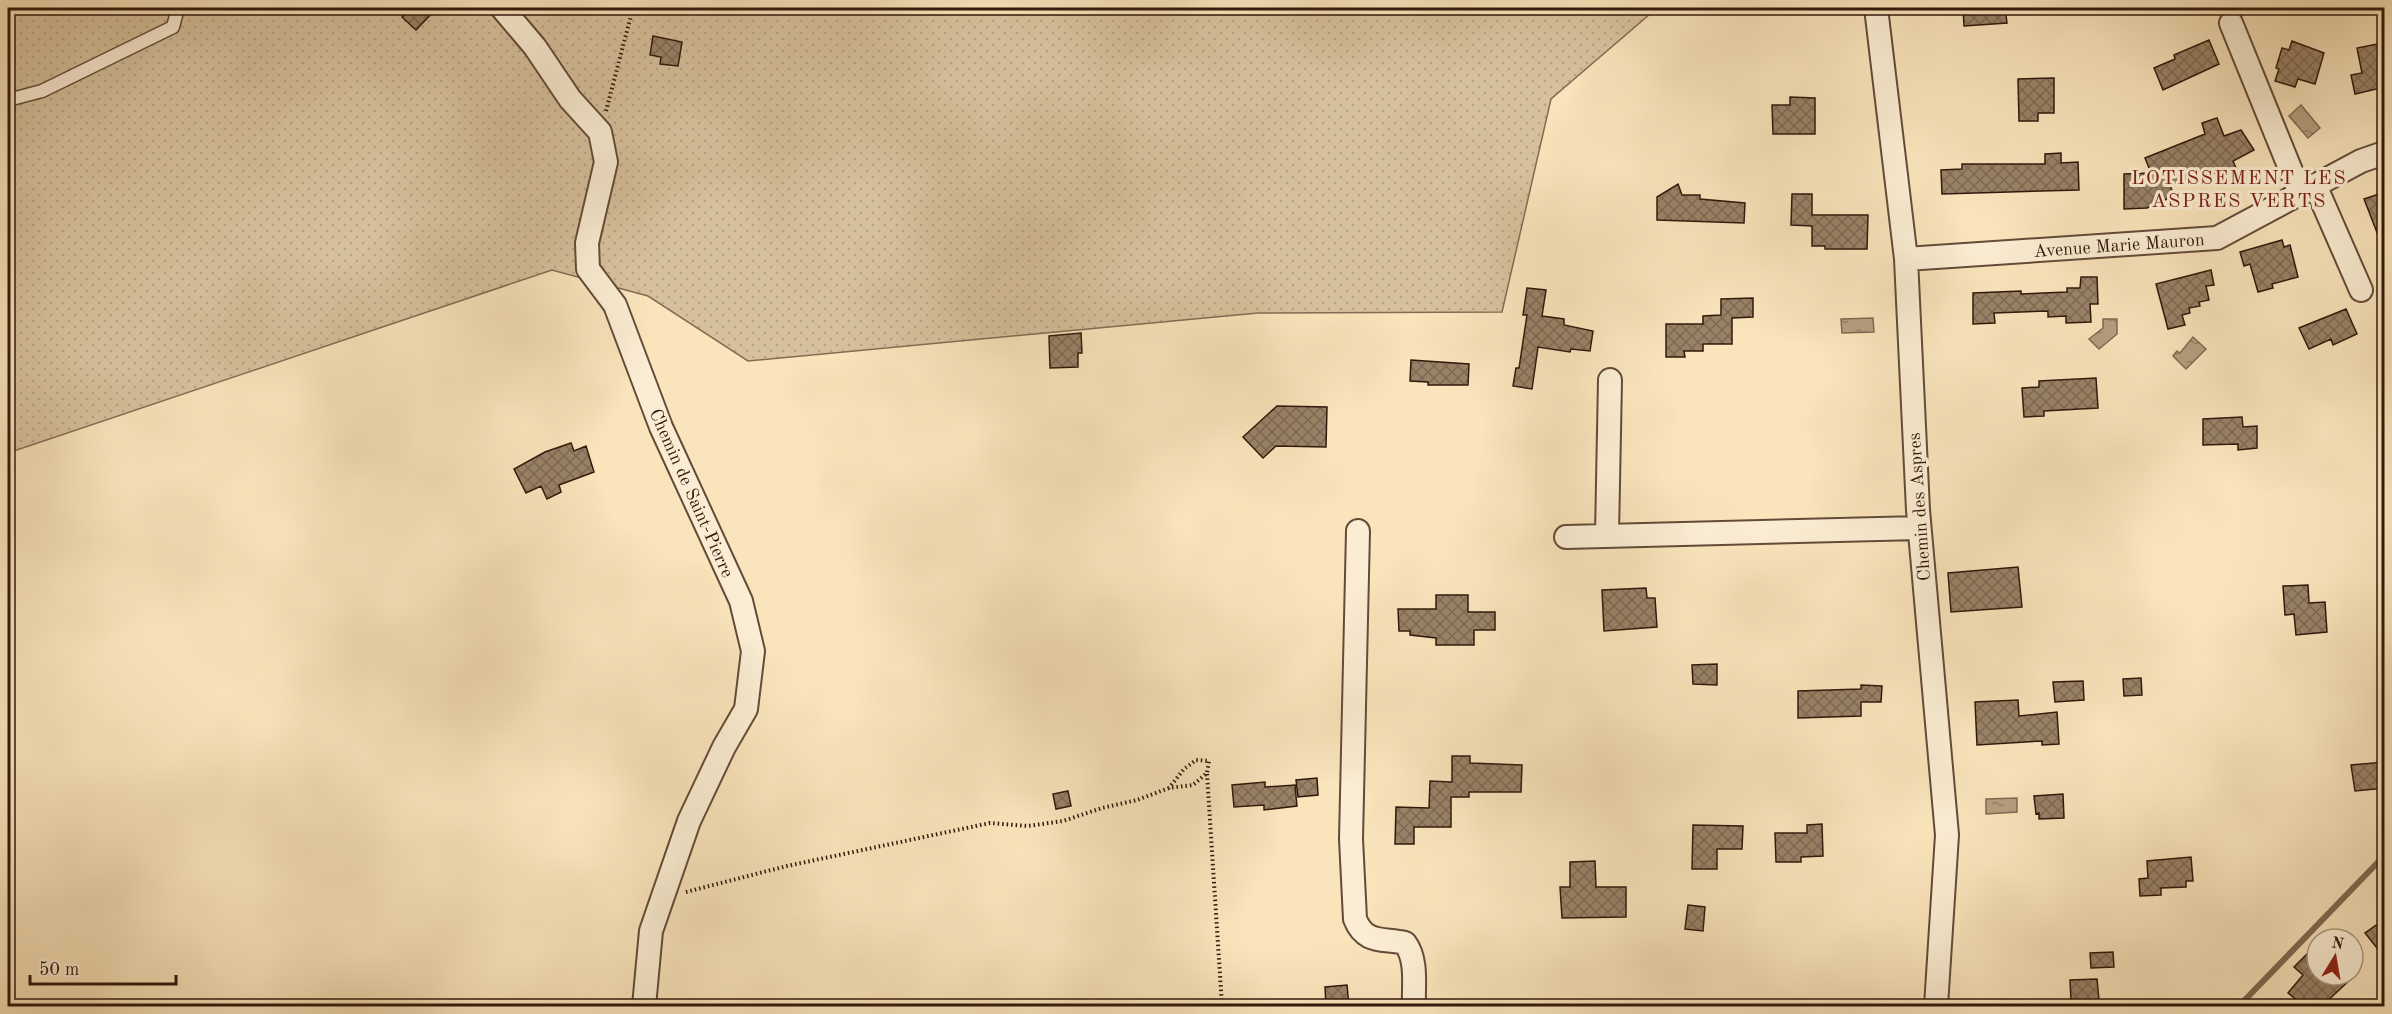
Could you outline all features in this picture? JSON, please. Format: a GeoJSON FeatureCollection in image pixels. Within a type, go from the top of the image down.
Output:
{"type":"FeatureCollection","features":[{"type":"Feature","properties":{"kind":"street"},"geometry":{"type":"LineString","coordinates":[[502,8],[535,46],[570,99],[600,132]]}},
{"type":"Feature","properties":{"kind":"street","name":"Chemin des Aspres"},"geometry":{"type":"LineString","coordinates":[[1876,8],[1906,260],[1919,528],[1947,835],[1936,1006]]}},
{"type":"Feature","properties":{"kind":"street"},"geometry":{"type":"LineString","coordinates":[[2231,23],[2308,189],[2361,290]]}},
{"type":"Feature","properties":{"kind":"street","name":"Chemin de Saint-Pierre"},"geometry":{"type":"LineString","coordinates":[[600,132],[606,162],[587,243],[588,269],[615,305],[662,427],[741,601],[753,651],[746,709],[724,747],[689,821],[651,931],[645,1006]]}},
{"type":"Feature","properties":{"kind":"street","name":"Avenue Marie Mauron"},"geometry":{"type":"LineString","coordinates":[[1906,260],[2217,238],[2361,161],[2385,153]]}},
{"type":"Feature","properties":{"kind":"street"},"geometry":{"type":"LineString","coordinates":[[1607,535],[1610,380]]}},
{"type":"Feature","properties":{"kind":"street"},"geometry":{"type":"LineString","coordinates":[[1566,537],[1919,528]]}},
{"type":"Feature","properties":{"kind":"street"},"geometry":{"type":"LineString","coordinates":[[1358,531],[1351,838],[1354,919],[1359,930],[1366,937],[1405,944],[1410,950],[1414,1006]]}},
{"type":"Feature","properties":{"kind":"lane"},"geometry":{"type":"LineString","coordinates":[[8,100],[42,91],[173,27],[178,8]]}},
{"type":"Feature","properties":{"kind":"path"},"geometry":{"type":"LineString","coordinates":[[600,132],[633,8]]}},
{"type":"Feature","properties":{"kind":"path"},"geometry":{"type":"LineString","coordinates":[[1169,788],[1184,769],[1196,760],[1209,761],[1206,773],[1222,1006]]}},
{"type":"Feature","properties":{"kind":"path"},"geometry":{"type":"LineString","coordinates":[[662,898],[787,866],[990,823],[1028,826],[1063,821],[1102,808],[1137,801],[1169,788],[1193,785],[1206,773]]}},
{"type":"Feature","properties":{"kind":"shaded area"},"geometry":{"type":"Polygon","coordinates":[[[8,8],[1657,8],[1551,99],[1502,312],[1258,313],[748,361],[648,296],[552,270],[8,453],[8,8]]]}},
{"type":"Feature","properties":{"kind":"water"},"geometry":{"type":"Polygon","coordinates":[[[2301,105],[2320,128],[2308,138],[2289,116],[2301,105]]]}},
{"type":"Feature","properties":{"kind":"water"},"geometry":{"type":"Polygon","coordinates":[[[1873,318],[1874,332],[1842,333],[1841,319],[1873,318]]]}},
{"type":"Feature","properties":{"kind":"water"},"geometry":{"type":"Polygon","coordinates":[[[2103,319],[2117,319],[2117,334],[2099,349],[2089,339],[2103,328],[2103,319]]]}},
{"type":"Feature","properties":{"kind":"water"},"geometry":{"type":"Polygon","coordinates":[[[2193,337],[2206,349],[2186,369],[2173,356],[2177,351],[2180,353],[2193,337]]]}},
{"type":"Feature","properties":{"kind":"water"},"geometry":{"type":"Polygon","coordinates":[[[2017,798],[2017,812],[1986,814],[1986,799],[2017,798]]]}},
{"type":"Feature","properties":{"kind":"building"},"geometry":{"type":"Polygon","coordinates":[[[410,8],[437,8],[416,30],[402,17],[410,8]]]}},
{"type":"Feature","properties":{"kind":"building"},"geometry":{"type":"Polygon","coordinates":[[[1963,8],[2005,8],[2007,23],[1964,26],[1963,8]]]}},
{"type":"Feature","properties":{"kind":"building"},"geometry":{"type":"Polygon","coordinates":[[[653,36],[682,42],[678,66],[660,64],[661,57],[650,55],[653,36]]]}},
{"type":"Feature","properties":{"kind":"building"},"geometry":{"type":"Polygon","coordinates":[[[2209,40],[2219,64],[2163,90],[2154,68],[2175,59],[2174,55],[2209,40]]]}},
{"type":"Feature","properties":{"kind":"building"},"geometry":{"type":"Polygon","coordinates":[[[2292,41],[2324,53],[2315,84],[2298,79],[2295,87],[2275,81],[2282,48],[2289,50],[2292,41]]]}},
{"type":"Feature","properties":{"kind":"building"},"geometry":{"type":"Polygon","coordinates":[[[2378,44],[2382,66],[2385,65],[2385,87],[2355,94],[2351,75],[2362,73],[2357,48],[2378,44]]]}},
{"type":"Feature","properties":{"kind":"building"},"geometry":{"type":"Polygon","coordinates":[[[2054,78],[2054,113],[2038,113],[2038,121],[2019,121],[2018,79],[2054,78]]]}},
{"type":"Feature","properties":{"kind":"building"},"geometry":{"type":"Polygon","coordinates":[[[1790,97],[1815,98],[1815,134],[1773,134],[1772,105],[1790,105],[1790,97]]]}},
{"type":"Feature","properties":{"kind":"building"},"geometry":{"type":"Polygon","coordinates":[[[2217,118],[2224,136],[2241,130],[2254,150],[2233,161],[2236,168],[2220,175],[2206,171],[2170,185],[2174,196],[2147,208],[2124,209],[2124,174],[2151,173],[2145,158],[2205,134],[2202,123],[2217,118]]]}},
{"type":"Feature","properties":{"kind":"building"},"geometry":{"type":"Polygon","coordinates":[[[2061,153],[2061,163],[2078,162],[2079,190],[1942,194],[1941,170],[1962,169],[1962,164],[2045,164],[2045,154],[2061,153]]]}},
{"type":"Feature","properties":{"kind":"building"},"geometry":{"type":"Polygon","coordinates":[[[1678,184],[1682,195],[1700,195],[1700,199],[1745,203],[1744,223],[1657,220],[1657,197],[1678,184]]]}},
{"type":"Feature","properties":{"kind":"building"},"geometry":{"type":"Polygon","coordinates":[[[2385,192],[2385,248],[2383,248],[2364,199],[2385,192]]]}},
{"type":"Feature","properties":{"kind":"building"},"geometry":{"type":"Polygon","coordinates":[[[1792,194],[1812,194],[1812,215],[1868,215],[1867,249],[1825,249],[1825,246],[1812,246],[1812,226],[1791,225],[1792,194]]]}},
{"type":"Feature","properties":{"kind":"building"},"geometry":{"type":"Polygon","coordinates":[[[2282,240],[2284,247],[2290,245],[2298,277],[2272,284],[2273,288],[2258,292],[2250,264],[2244,266],[2240,252],[2282,240]]]}},
{"type":"Feature","properties":{"kind":"building"},"geometry":{"type":"Polygon","coordinates":[[[2211,270],[2214,285],[2206,286],[2209,300],[2199,302],[2200,306],[2189,308],[2190,313],[2182,315],[2185,325],[2168,329],[2156,284],[2211,270]]]}},
{"type":"Feature","properties":{"kind":"building"},"geometry":{"type":"Polygon","coordinates":[[[2081,277],[2097,277],[2098,304],[2090,304],[2091,322],[2066,323],[2066,316],[2048,317],[2048,311],[1994,313],[1995,323],[1973,324],[1973,293],[2067,292],[2067,288],[2080,288],[2081,277]]]}},
{"type":"Feature","properties":{"kind":"building"},"geometry":{"type":"Polygon","coordinates":[[[1527,288],[1546,290],[1542,316],[1564,319],[1564,325],[1593,331],[1590,351],[1571,349],[1570,352],[1538,347],[1532,389],[1513,386],[1516,368],[1519,368],[1527,315],[1523,315],[1527,288]]]}},
{"type":"Feature","properties":{"kind":"building"},"geometry":{"type":"Polygon","coordinates":[[[1753,298],[1753,317],[1732,318],[1732,344],[1703,344],[1703,351],[1684,351],[1685,357],[1666,357],[1666,324],[1703,324],[1703,316],[1721,315],[1721,299],[1753,298]]]}},
{"type":"Feature","properties":{"kind":"building"},"geometry":{"type":"Polygon","coordinates":[[[2346,309],[2357,334],[2333,345],[2331,339],[2309,349],[2299,328],[2346,309]]]}},
{"type":"Feature","properties":{"kind":"building"},"geometry":{"type":"Polygon","coordinates":[[[1081,333],[1082,353],[1078,353],[1078,367],[1050,368],[1049,336],[1081,333]]]}},
{"type":"Feature","properties":{"kind":"building"},"geometry":{"type":"Polygon","coordinates":[[[1411,360],[1469,364],[1468,385],[1428,385],[1428,382],[1410,381],[1411,360]]]}},
{"type":"Feature","properties":{"kind":"building"},"geometry":{"type":"Polygon","coordinates":[[[2096,378],[2098,408],[2044,411],[2044,416],[2024,417],[2022,388],[2039,387],[2039,381],[2096,378]]]}},
{"type":"Feature","properties":{"kind":"building"},"geometry":{"type":"Polygon","coordinates":[[[1277,406],[1327,407],[1326,447],[1276,446],[1263,458],[1243,437],[1277,406]]]}},
{"type":"Feature","properties":{"kind":"building"},"geometry":{"type":"Polygon","coordinates":[[[2242,417],[2243,427],[2257,426],[2257,448],[2238,450],[2238,444],[2203,445],[2203,419],[2242,417]]]}},
{"type":"Feature","properties":{"kind":"building"},"geometry":{"type":"Polygon","coordinates":[[[571,443],[574,451],[586,446],[594,472],[559,485],[561,492],[547,499],[541,486],[526,493],[514,469],[545,452],[571,443]]]}},
{"type":"Feature","properties":{"kind":"building"},"geometry":{"type":"Polygon","coordinates":[[[2018,567],[2022,607],[1951,612],[1948,573],[2018,567]]]}},
{"type":"Feature","properties":{"kind":"building"},"geometry":{"type":"Polygon","coordinates":[[[2308,585],[2309,603],[2325,602],[2327,632],[2296,635],[2294,614],[2285,615],[2283,586],[2308,585]]]}},
{"type":"Feature","properties":{"kind":"building"},"geometry":{"type":"Polygon","coordinates":[[[1646,588],[1647,598],[1655,598],[1657,627],[1604,631],[1602,590],[1646,588]]]}},
{"type":"Feature","properties":{"kind":"building"},"geometry":{"type":"Polygon","coordinates":[[[1436,595],[1468,595],[1468,612],[1495,612],[1495,630],[1474,630],[1474,645],[1436,645],[1436,638],[1410,635],[1410,631],[1399,631],[1398,609],[1436,609],[1436,595]]]}},
{"type":"Feature","properties":{"kind":"building"},"geometry":{"type":"Polygon","coordinates":[[[1717,664],[1717,685],[1693,684],[1692,665],[1717,664]]]}},
{"type":"Feature","properties":{"kind":"building"},"geometry":{"type":"Polygon","coordinates":[[[2141,678],[2142,695],[2124,696],[2123,679],[2141,678]]]}},
{"type":"Feature","properties":{"kind":"building"},"geometry":{"type":"Polygon","coordinates":[[[2083,681],[2084,700],[2055,702],[2053,682],[2083,681]]]}},
{"type":"Feature","properties":{"kind":"building"},"geometry":{"type":"Polygon","coordinates":[[[1861,685],[1882,686],[1881,702],[1861,702],[1861,716],[1798,718],[1798,691],[1861,689],[1861,685]]]}},
{"type":"Feature","properties":{"kind":"building"},"geometry":{"type":"Polygon","coordinates":[[[2018,700],[2019,716],[2057,712],[2059,744],[2042,745],[2042,741],[1977,745],[1975,702],[2018,700]]]}},
{"type":"Feature","properties":{"kind":"building"},"geometry":{"type":"Polygon","coordinates":[[[1452,756],[1470,756],[1470,763],[1522,765],[1521,792],[1469,792],[1469,797],[1451,797],[1451,827],[1414,827],[1414,844],[1395,844],[1396,807],[1429,808],[1430,781],[1452,782],[1452,756]]]}},
{"type":"Feature","properties":{"kind":"building"},"geometry":{"type":"Polygon","coordinates":[[[2385,762],[2385,788],[2355,791],[2351,765],[2385,762]]]}},
{"type":"Feature","properties":{"kind":"building"},"geometry":{"type":"Polygon","coordinates":[[[1317,778],[1318,795],[1298,797],[1296,780],[1317,778]]]}},
{"type":"Feature","properties":{"kind":"building"},"geometry":{"type":"Polygon","coordinates":[[[1265,782],[1265,787],[1295,785],[1297,806],[1264,810],[1264,805],[1234,807],[1232,785],[1265,782]]]}},
{"type":"Feature","properties":{"kind":"building"},"geometry":{"type":"Polygon","coordinates":[[[1068,791],[1071,806],[1056,809],[1053,794],[1068,791]]]}},
{"type":"Feature","properties":{"kind":"building"},"geometry":{"type":"Polygon","coordinates":[[[2063,794],[2064,818],[2039,819],[2039,813],[2036,814],[2034,796],[2063,794]]]}},
{"type":"Feature","properties":{"kind":"building"},"geometry":{"type":"Polygon","coordinates":[[[1822,824],[1823,856],[1801,857],[1801,862],[1776,862],[1775,833],[1807,833],[1807,825],[1822,824]]]}},
{"type":"Feature","properties":{"kind":"building"},"geometry":{"type":"Polygon","coordinates":[[[1693,825],[1743,826],[1742,849],[1717,849],[1717,869],[1692,869],[1693,825]]]}},
{"type":"Feature","properties":{"kind":"building"},"geometry":{"type":"Polygon","coordinates":[[[2191,857],[2193,881],[2186,881],[2186,887],[2161,888],[2161,895],[2140,896],[2139,879],[2148,878],[2147,861],[2191,857]]]}},
{"type":"Feature","properties":{"kind":"building"},"geometry":{"type":"Polygon","coordinates":[[[1595,861],[1596,887],[1626,887],[1626,917],[1562,918],[1560,887],[1570,887],[1570,862],[1595,861]]]}},
{"type":"Feature","properties":{"kind":"building"},"geometry":{"type":"Polygon","coordinates":[[[1688,905],[1705,907],[1703,931],[1685,929],[1688,905]]]}},
{"type":"Feature","properties":{"kind":"building"},"geometry":{"type":"Polygon","coordinates":[[[2385,919],[2385,958],[2365,933],[2385,919]]]}},
{"type":"Feature","properties":{"kind":"building"},"geometry":{"type":"Polygon","coordinates":[[[2113,952],[2114,967],[2091,968],[2090,953],[2113,952]]]}},
{"type":"Feature","properties":{"kind":"building"},"geometry":{"type":"Polygon","coordinates":[[[2305,956],[2305,987],[2342,987],[2322,1006],[2304,1006],[2288,993],[2303,975],[2294,967],[2305,956]]]}},
{"type":"Feature","properties":{"kind":"building"},"geometry":{"type":"Polygon","coordinates":[[[2097,979],[2099,1000],[2071,1001],[2070,980],[2097,979]]]}},
{"type":"Feature","properties":{"kind":"building"},"geometry":{"type":"Polygon","coordinates":[[[1347,985],[1349,1006],[1326,1006],[1325,987],[1347,985]]]}},
{"type":"Feature","properties":{"kind":"waterway"},"geometry":{"type":"LineString","coordinates":[[2239,1006],[2384,856]]}},
{"type":"Feature","properties":{"kind":"district","name":"LOTISSEMENT LES ASPRES VERTS"},"geometry":{"type":"Point","coordinates":[2239,188]}}]}
